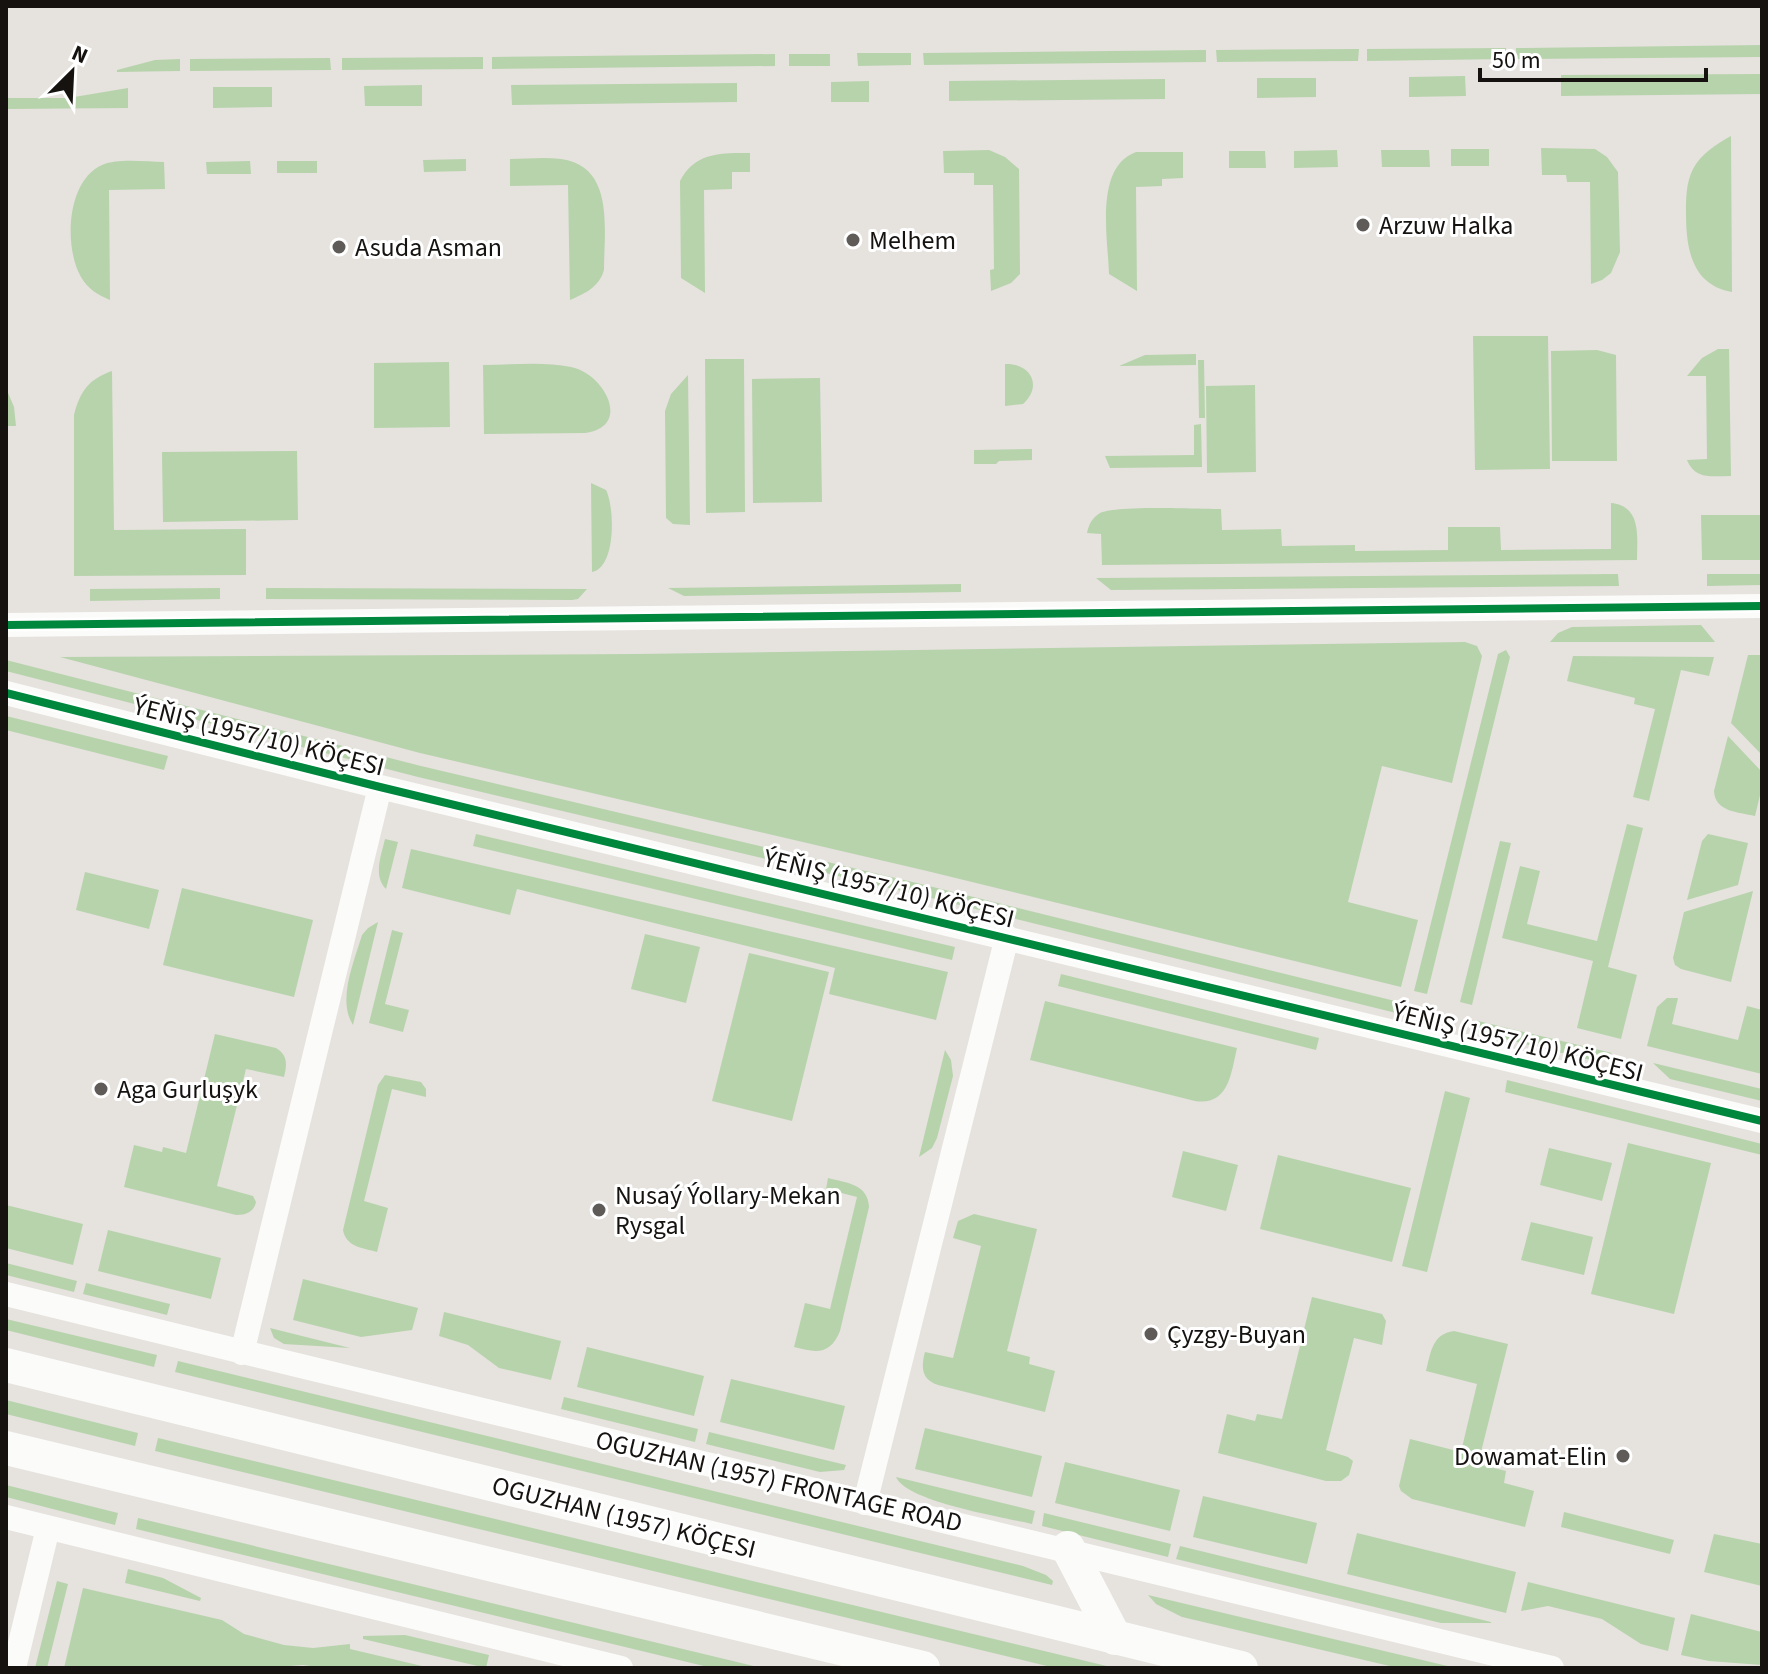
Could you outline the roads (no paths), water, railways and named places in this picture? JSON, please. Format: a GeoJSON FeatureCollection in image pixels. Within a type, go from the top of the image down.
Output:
{"type":"FeatureCollection","features":[{"type":"Feature","properties":{"kind":"main road","name":"OGUZHAN (1957) KÖÇESI"},"geometry":{"type":"LineString","coordinates":[[6,1365],[1241,1668]]}},
{"type":"Feature","properties":{"kind":"main road"},"geometry":{"type":"LineString","coordinates":[[6,1448],[923,1668]]}},
{"type":"Feature","properties":{"kind":"main road"},"geometry":{"type":"LineString","coordinates":[[1068,1548],[1115,1638]]}},
{"type":"Feature","properties":{"kind":"street"},"geometry":{"type":"LineString","coordinates":[[6,625],[1762,606]]}},
{"type":"Feature","properties":{"kind":"street","name":"ÝEŇIŞ (1957/10) KÖÇESI"},"geometry":{"type":"LineString","coordinates":[[6,693],[380,787],[1762,1121]]}},
{"type":"Feature","properties":{"kind":"street"},"geometry":{"type":"LineString","coordinates":[[242,1353],[380,787]]}},
{"type":"Feature","properties":{"kind":"street"},"geometry":{"type":"LineString","coordinates":[[865,1503],[1007,937]]}},
{"type":"Feature","properties":{"kind":"street","name":"OGUZHAN (1957) FRONTAGE ROAD"},"geometry":{"type":"LineString","coordinates":[[6,1294],[865,1503],[1068,1548],[1552,1668]]}},
{"type":"Feature","properties":{"kind":"street"},"geometry":{"type":"LineString","coordinates":[[6,1517],[621,1668]]}},
{"type":"Feature","properties":{"kind":"street"},"geometry":{"type":"LineString","coordinates":[[14,1668],[48,1528]]}},
{"type":"Feature","properties":{"kind":"place","name":"Arzuw Halka"},"geometry":{"type":"Point","coordinates":[1363,225]}},
{"type":"Feature","properties":{"kind":"place","name":"Melhem"},"geometry":{"type":"Point","coordinates":[853,240]}},
{"type":"Feature","properties":{"kind":"place","name":"Asuda Asman"},"geometry":{"type":"Point","coordinates":[339,247]}},
{"type":"Feature","properties":{"kind":"place","name":"Aga Gurluşyk"},"geometry":{"type":"Point","coordinates":[101,1089]}},
{"type":"Feature","properties":{"kind":"place","name":"Nusaý Ýollary-Mekan Rysgal"},"geometry":{"type":"Point","coordinates":[599,1210]}},
{"type":"Feature","properties":{"kind":"place","name":"Çyzgy-Buyan"},"geometry":{"type":"Point","coordinates":[1151,1334]}},
{"type":"Feature","properties":{"kind":"place","name":"Dowamat-Elin"},"geometry":{"type":"Point","coordinates":[1623,1456]}}]}
